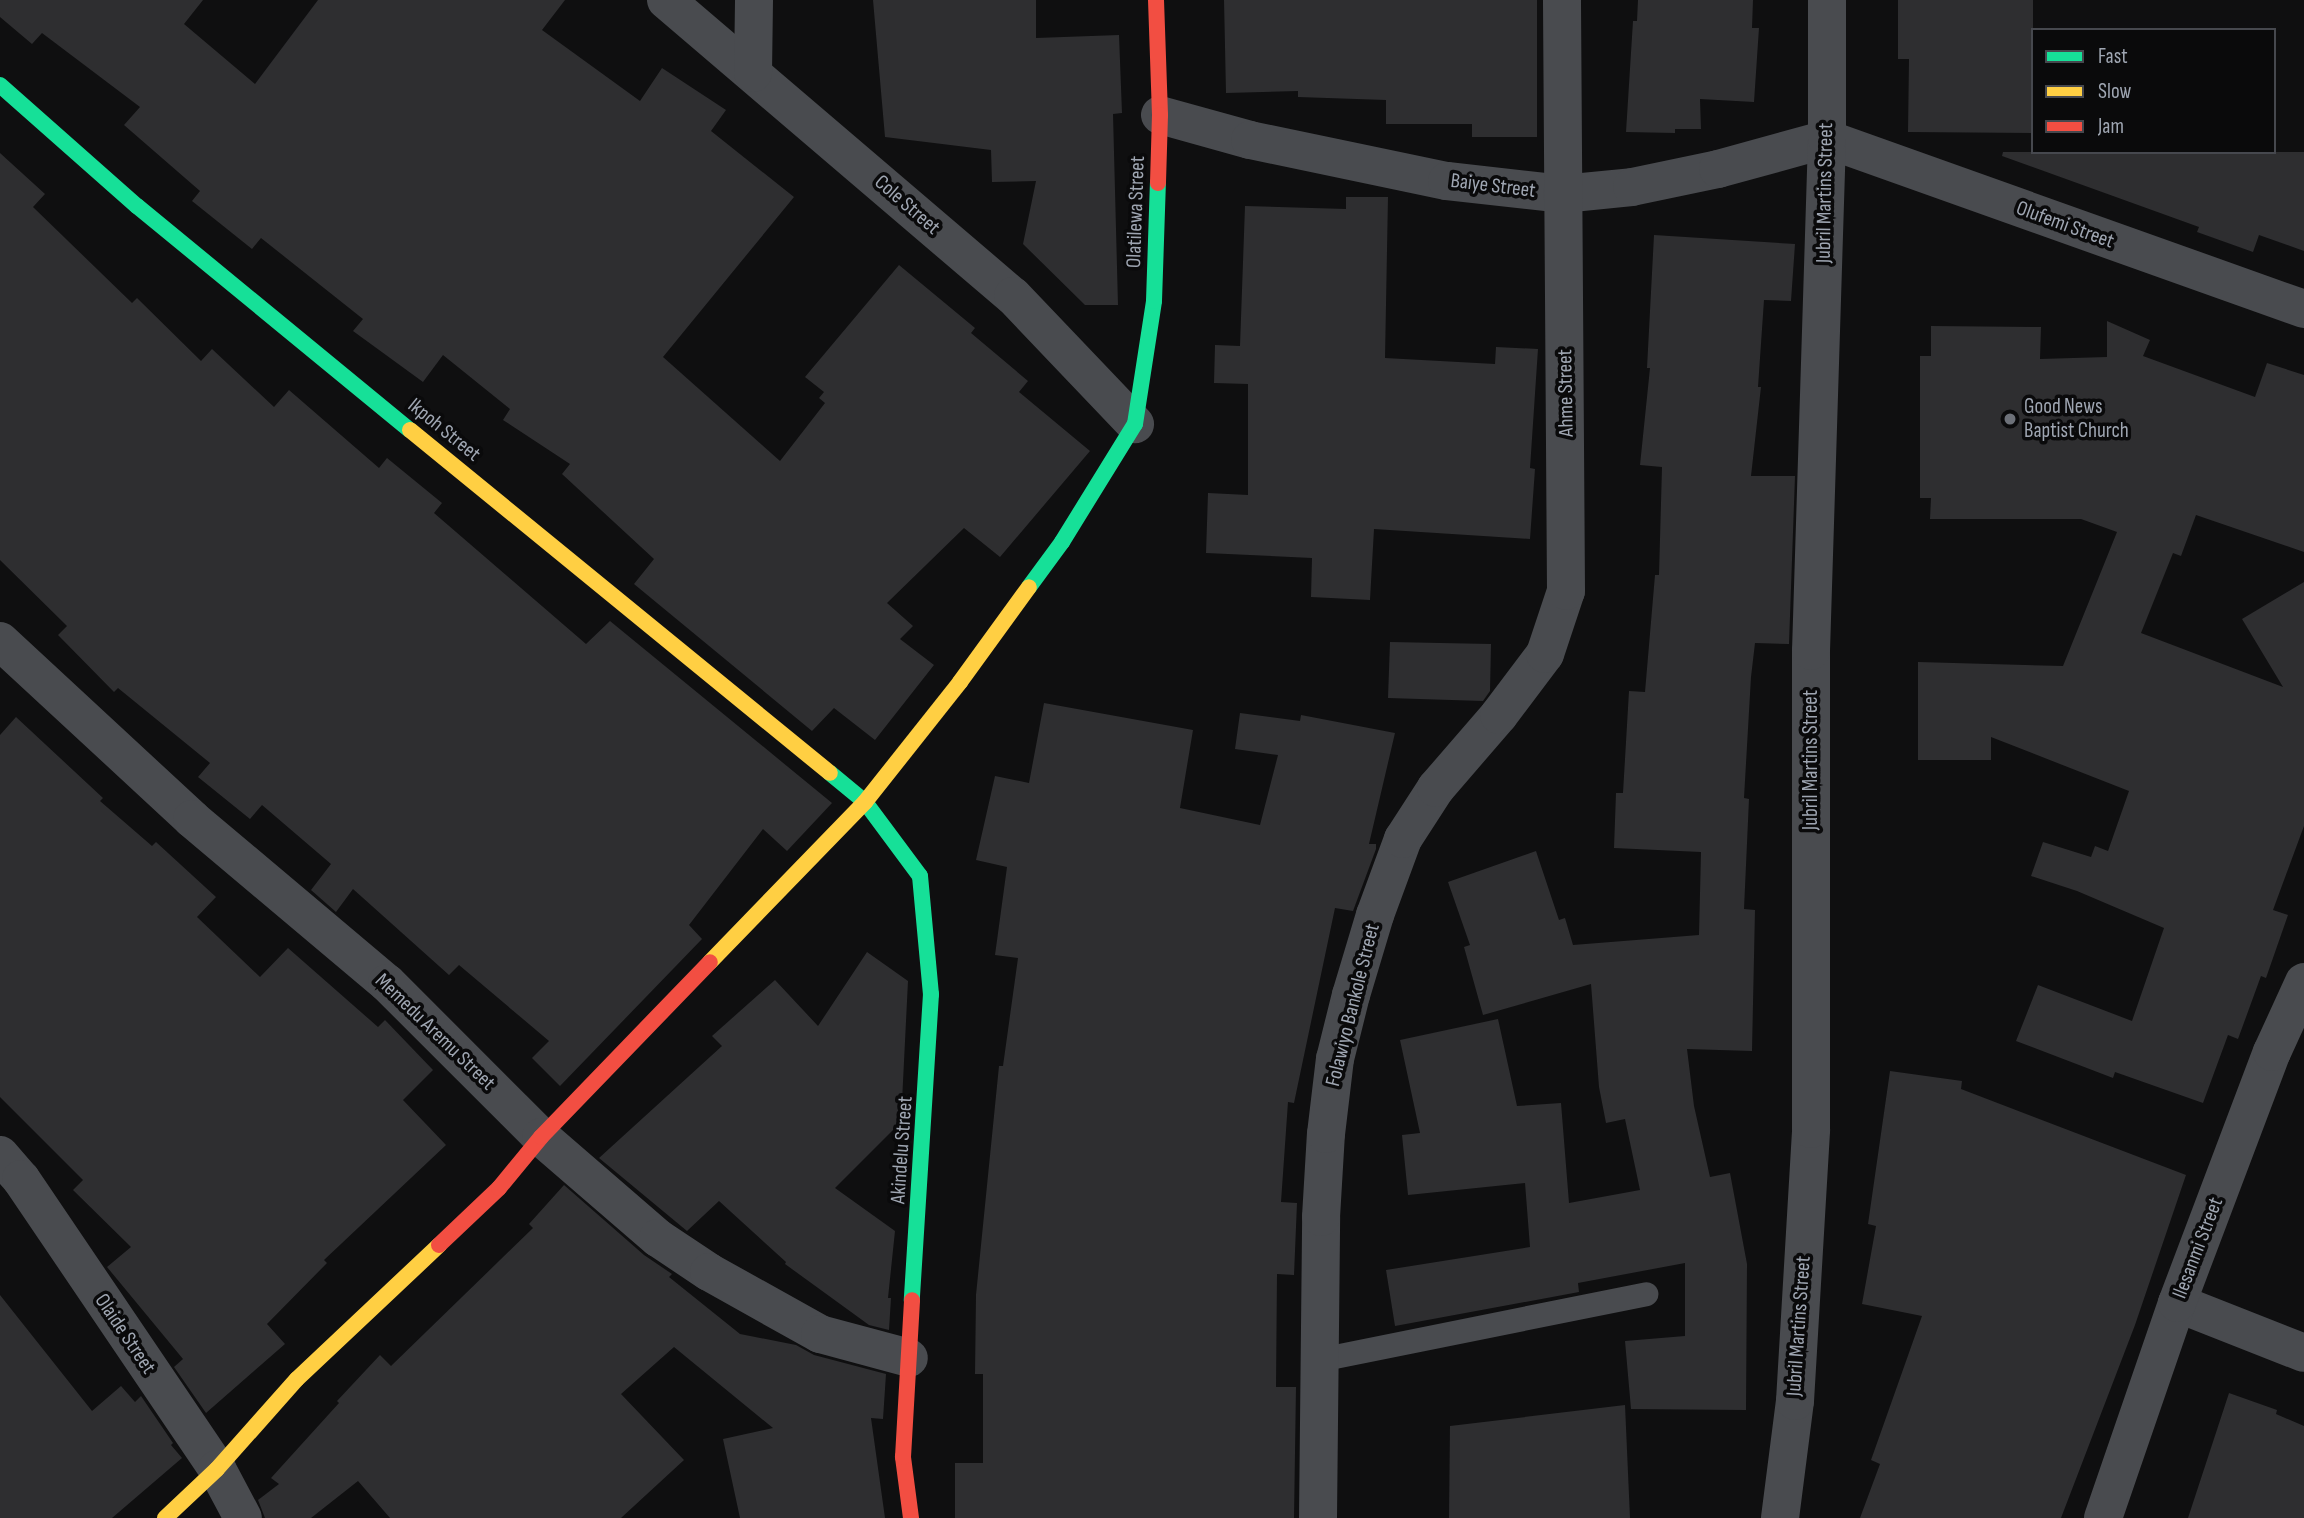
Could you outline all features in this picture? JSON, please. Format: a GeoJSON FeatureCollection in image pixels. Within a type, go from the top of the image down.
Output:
{"type":"FeatureCollection","features":[{"type":"Feature","properties":{"kind":"street","name":"Cole Street"},"geometry":{"type":"LineString","coordinates":[[666,0],[1013,296],[1135,424]]}},
{"type":"Feature","properties":{"kind":"street"},"geometry":{"type":"LineString","coordinates":[[753,73],[754,0]]}},
{"type":"Feature","properties":{"kind":"street","name":"Olatilewa Street"},"geometry":{"type":"LineString","coordinates":[[1135,424],[1154,301],[1160,115],[1156,0]]}},
{"type":"Feature","properties":{"kind":"street","name":"Ahme Street"},"geometry":{"type":"LineString","coordinates":[[1562,0],[1566,591]]}},
{"type":"Feature","properties":{"kind":"street","name":"Jubril Martins Street"},"geometry":{"type":"LineString","coordinates":[[1780,1518],[1795,1401],[1811,1129],[1811,651],[1827,139],[1827,0]]}},
{"type":"Feature","properties":{"kind":"street","name":"Ikpoh Street"},"geometry":{"type":"LineString","coordinates":[[0,85],[137,206],[865,802]]}},
{"type":"Feature","properties":{"kind":"street","name":"Baiye Street"},"geometry":{"type":"LineString","coordinates":[[1160,115],[1250,140],[1447,181],[1562,194],[1644,184],[1717,169],[1827,139]]}},
{"type":"Feature","properties":{"kind":"street","name":"Olufemi Street"},"geometry":{"type":"LineString","coordinates":[[1827,139],[2304,309]]}},
{"type":"Feature","properties":{"kind":"street"},"geometry":{"type":"LineString","coordinates":[[165,1518],[216,1469],[297,1379],[499,1188],[541,1137],[865,802],[960,682],[1062,542],[1135,424]]}},
{"type":"Feature","properties":{"kind":"street","name":"Folawiyo Bankole Street"},"geometry":{"type":"LineString","coordinates":[[1318,1518],[1321,1217],[1333,1072],[1375,915],[1403,839],[1436,788],[1499,715],[1545,654],[1566,591]]}},
{"type":"Feature","properties":{"kind":"street","name":"Memedu Aremu Street"},"geometry":{"type":"LineString","coordinates":[[0,641],[191,819],[387,983],[541,1137],[658,1238],[709,1272],[820,1334],[909,1358]]}},
{"type":"Feature","properties":{"kind":"street","name":"Akindelu Street"},"geometry":{"type":"LineString","coordinates":[[865,802],[920,876],[930,994],[904,1457],[911,1518]]}},
{"type":"Feature","properties":{"kind":"street","name":"Ilesanmi Street"},"geometry":{"type":"LineString","coordinates":[[2103,1518],[2177,1303],[2272,1052],[2304,982]]}},
{"type":"Feature","properties":{"kind":"street","name":"Olaide Street"},"geometry":{"type":"LineString","coordinates":[[0,1155],[21,1178],[216,1469],[243,1518]]}},
{"type":"Feature","properties":{"kind":"street"},"geometry":{"type":"LineString","coordinates":[[2177,1303],[2304,1353]]}},
{"type":"Feature","properties":{"kind":"lane"},"geometry":{"type":"LineString","coordinates":[[1320,1360],[1646,1294]]}},
{"type":"Feature","properties":{"kind":"building"},"geometry":{"type":"Polygon","coordinates":[[[0,0],[203,0],[184,24],[255,84],[318,0],[565,0],[542,30],[640,101],[662,68],[726,110],[711,131],[794,197],[663,357],[780,461],[825,403],[819,398],[824,392],[805,377],[899,265],[975,328],[971,333],[1028,381],[1019,392],[1090,451],[1000,557],[964,528],[887,603],[913,626],[900,639],[934,665],[875,740],[834,708],[812,731],[634,584],[654,559],[562,474],[570,464],[503,420],[510,409],[443,355],[423,382],[353,331],[363,319],[261,238],[252,249],[192,201],[200,191],[124,125],[140,107],[42,33],[32,44],[0,17],[0,0]]]}},
{"type":"Feature","properties":{"kind":"building"},"geometry":{"type":"Polygon","coordinates":[[[873,0],[1036,0],[1036,38],[1119,35],[1122,113],[1113,114],[1118,305],[1085,305],[1023,244],[1036,181],[992,182],[991,150],[885,137],[873,0]]]}},
{"type":"Feature","properties":{"kind":"building"},"geometry":{"type":"Polygon","coordinates":[[[1224,0],[1537,0],[1537,137],[1472,137],[1472,124],[1386,124],[1386,100],[1298,97],[1298,91],[1226,93],[1224,0]]]}},
{"type":"Feature","properties":{"kind":"building"},"geometry":{"type":"Polygon","coordinates":[[[1638,0],[1753,0],[1752,28],[1759,28],[1754,102],[1700,99],[1701,129],[1675,129],[1675,133],[1626,132],[1633,21],[1637,21],[1638,0]]]}},
{"type":"Feature","properties":{"kind":"building"},"geometry":{"type":"Polygon","coordinates":[[[1898,0],[2033,0],[2031,133],[1908,132],[1909,59],[1898,59],[1898,0]]]}},
{"type":"Feature","properties":{"kind":"building"},"geometry":{"type":"Polygon","coordinates":[[[2003,152],[2304,152],[2304,251],[2259,235],[2253,252],[2197,232],[2199,227],[2002,156],[2003,152]]]}},
{"type":"Feature","properties":{"kind":"building"},"geometry":{"type":"Polygon","coordinates":[[[0,153],[45,194],[33,207],[132,303],[137,298],[201,361],[212,349],[274,407],[289,390],[379,468],[387,458],[442,503],[434,513],[586,644],[610,621],[832,803],[787,851],[763,829],[689,925],[702,939],[560,1086],[532,1058],[549,1041],[459,965],[449,975],[353,889],[336,912],[311,890],[331,864],[262,805],[250,819],[198,777],[210,763],[118,688],[114,692],[58,635],[67,626],[0,560],[0,153]]]}},
{"type":"Feature","properties":{"kind":"building"},"geometry":{"type":"Polygon","coordinates":[[[1346,197],[1388,197],[1385,358],[1495,364],[1496,347],[1538,349],[1530,468],[1535,469],[1530,539],[1374,529],[1370,600],[1311,597],[1312,558],[1206,553],[1208,493],[1248,495],[1248,384],[1214,383],[1215,345],[1240,346],[1245,206],[1346,209],[1346,197]]]}},
{"type":"Feature","properties":{"kind":"building"},"geometry":{"type":"Polygon","coordinates":[[[1654,235],[1795,244],[1791,301],[1764,300],[1758,387],[1761,387],[1751,476],[1795,476],[1789,644],[1755,643],[1751,677],[1744,798],[1749,799],[1744,909],[1755,910],[1752,1051],[1687,1049],[1694,1106],[1710,1177],[1730,1173],[1747,1264],[1746,1410],[1631,1409],[1625,1341],[1685,1336],[1685,1263],[1578,1283],[1579,1292],[1395,1326],[1386,1270],[1530,1247],[1525,1183],[1408,1195],[1402,1135],[1420,1133],[1400,1040],[1498,1019],[1517,1106],[1561,1103],[1569,1203],[1640,1190],[1625,1119],[1606,1123],[1599,1087],[1591,984],[1483,1015],[1464,947],[1470,945],[1448,882],[1536,851],[1559,920],[1565,918],[1573,945],[1699,935],[1701,852],[1614,848],[1616,793],[1623,793],[1629,691],[1645,692],[1655,575],[1659,575],[1662,467],[1640,465],[1650,368],[1647,368],[1654,235]]]}},
{"type":"Feature","properties":{"kind":"building"},"geometry":{"type":"Polygon","coordinates":[[[2107,321],[2150,340],[2143,356],[2255,397],[2267,363],[2304,375],[2304,552],[2196,515],[2181,556],[2173,553],[2141,633],[2283,687],[2242,619],[2304,582],[2304,826],[2273,910],[2288,915],[2266,978],[2261,976],[2238,1039],[2228,1035],[2203,1103],[2115,1072],[2113,1078],[2016,1041],[2038,985],[2132,1021],[2164,928],[2077,891],[2031,876],[2043,842],[2091,857],[2095,846],[2108,851],[2129,791],[1991,737],[1991,760],[1918,760],[1918,662],[2063,666],[2117,532],[2081,519],[1930,519],[1931,498],[1920,498],[1920,356],[1931,356],[1931,326],[2041,327],[2040,359],[2107,357],[2107,321]]]}},
{"type":"Feature","properties":{"kind":"building"},"geometry":{"type":"Polygon","coordinates":[[[1390,642],[1491,644],[1490,691],[1483,701],[1388,698],[1390,642]]]}},
{"type":"Feature","properties":{"kind":"building"},"geometry":{"type":"Polygon","coordinates":[[[1044,703],[1193,730],[1180,808],[1260,825],[1278,755],[1235,749],[1240,713],[1300,721],[1301,715],[1395,733],[1369,844],[1376,844],[1376,849],[1353,911],[1335,908],[1294,1103],[1288,1102],[1281,1202],[1297,1203],[1294,1275],[1277,1274],[1276,1387],[1296,1387],[1294,1518],[955,1518],[955,1463],[983,1463],[983,1374],[975,1374],[976,1295],[999,1066],[1003,1066],[1018,958],[995,955],[1007,867],[976,860],[995,776],[1029,783],[1044,703]]]}},
{"type":"Feature","properties":{"kind":"building"},"geometry":{"type":"Polygon","coordinates":[[[16,717],[103,798],[100,801],[152,846],[156,842],[216,897],[197,917],[260,977],[288,948],[378,1027],[385,1020],[433,1070],[403,1100],[446,1145],[324,1260],[327,1263],[267,1324],[285,1344],[206,1413],[174,1367],[183,1359],[107,1267],[131,1247],[73,1190],[83,1180],[0,1097],[0,735],[16,717]]]}},
{"type":"Feature","properties":{"kind":"building"},"geometry":{"type":"Polygon","coordinates":[[[867,952],[908,981],[901,1122],[835,1188],[895,1231],[888,1298],[891,1298],[889,1330],[869,1325],[785,1264],[786,1262],[719,1201],[687,1231],[599,1158],[722,1046],[712,1036],[775,980],[818,1026],[867,952]]]}},
{"type":"Feature","properties":{"kind":"building"},"geometry":{"type":"Polygon","coordinates":[[[1890,1071],[1962,1081],[1961,1089],[2186,1175],[2135,1325],[2061,1518],[1860,1518],[1880,1464],[1871,1460],[1922,1316],[1862,1304],[1876,1226],[1868,1224],[1890,1071]]]}},
{"type":"Feature","properties":{"kind":"building"},"geometry":{"type":"Polygon","coordinates":[[[564,1185],[644,1255],[672,1274],[669,1277],[740,1334],[796,1345],[814,1355],[886,1374],[883,1419],[871,1418],[885,1518],[740,1518],[723,1439],[773,1428],[674,1347],[621,1394],[684,1460],[621,1518],[390,1518],[358,1481],[311,1518],[265,1518],[258,1500],[279,1484],[271,1478],[339,1403],[337,1401],[380,1355],[391,1366],[533,1228],[529,1224],[564,1185]]]}},
{"type":"Feature","properties":{"kind":"building"},"geometry":{"type":"Polygon","coordinates":[[[0,1295],[92,1411],[121,1386],[135,1402],[141,1396],[182,1458],[112,1518],[0,1518],[0,1295]]]}},
{"type":"Feature","properties":{"kind":"building"},"geometry":{"type":"Polygon","coordinates":[[[2229,1393],[2277,1410],[2276,1414],[2304,1426],[2304,1518],[2188,1518],[2229,1393]]]}},
{"type":"Feature","properties":{"kind":"building"},"geometry":{"type":"Polygon","coordinates":[[[1625,1405],[1630,1518],[1449,1518],[1450,1426],[1625,1405]]]}},
{"type":"Feature","properties":{"kind":"traffic: fast"},"geometry":{"type":"LineString","coordinates":[[0,85],[137,206],[410,430]]}},
{"type":"Feature","properties":{"kind":"traffic: fast"},"geometry":{"type":"LineString","coordinates":[[1029,587],[1062,542],[1135,424],[1154,301],[1158,183]]}},
{"type":"Feature","properties":{"kind":"traffic: fast"},"geometry":{"type":"LineString","coordinates":[[830,773],[865,802],[920,876],[931,994],[912,1300]]}},
{"type":"Feature","properties":{"kind":"traffic: slow"},"geometry":{"type":"LineString","coordinates":[[410,430],[830,773]]}},
{"type":"Feature","properties":{"kind":"traffic: slow"},"geometry":{"type":"LineString","coordinates":[[710,962],[865,802],[960,682],[1029,587]]}},
{"type":"Feature","properties":{"kind":"traffic: slow"},"geometry":{"type":"LineString","coordinates":[[165,1518],[217,1469],[297,1379],[439,1245]]}},
{"type":"Feature","properties":{"kind":"traffic: jam"},"geometry":{"type":"LineString","coordinates":[[1156,0],[1160,115],[1158,183]]}},
{"type":"Feature","properties":{"kind":"traffic: jam"},"geometry":{"type":"LineString","coordinates":[[439,1245],[499,1188],[541,1137],[710,962]]}},
{"type":"Feature","properties":{"kind":"traffic: jam"},"geometry":{"type":"LineString","coordinates":[[911,1518],[903,1457],[912,1300]]}},
{"type":"Feature","properties":{"kind":"place","name":"Good News Baptist Church"},"geometry":{"type":"Point","coordinates":[2010,419]}}]}
